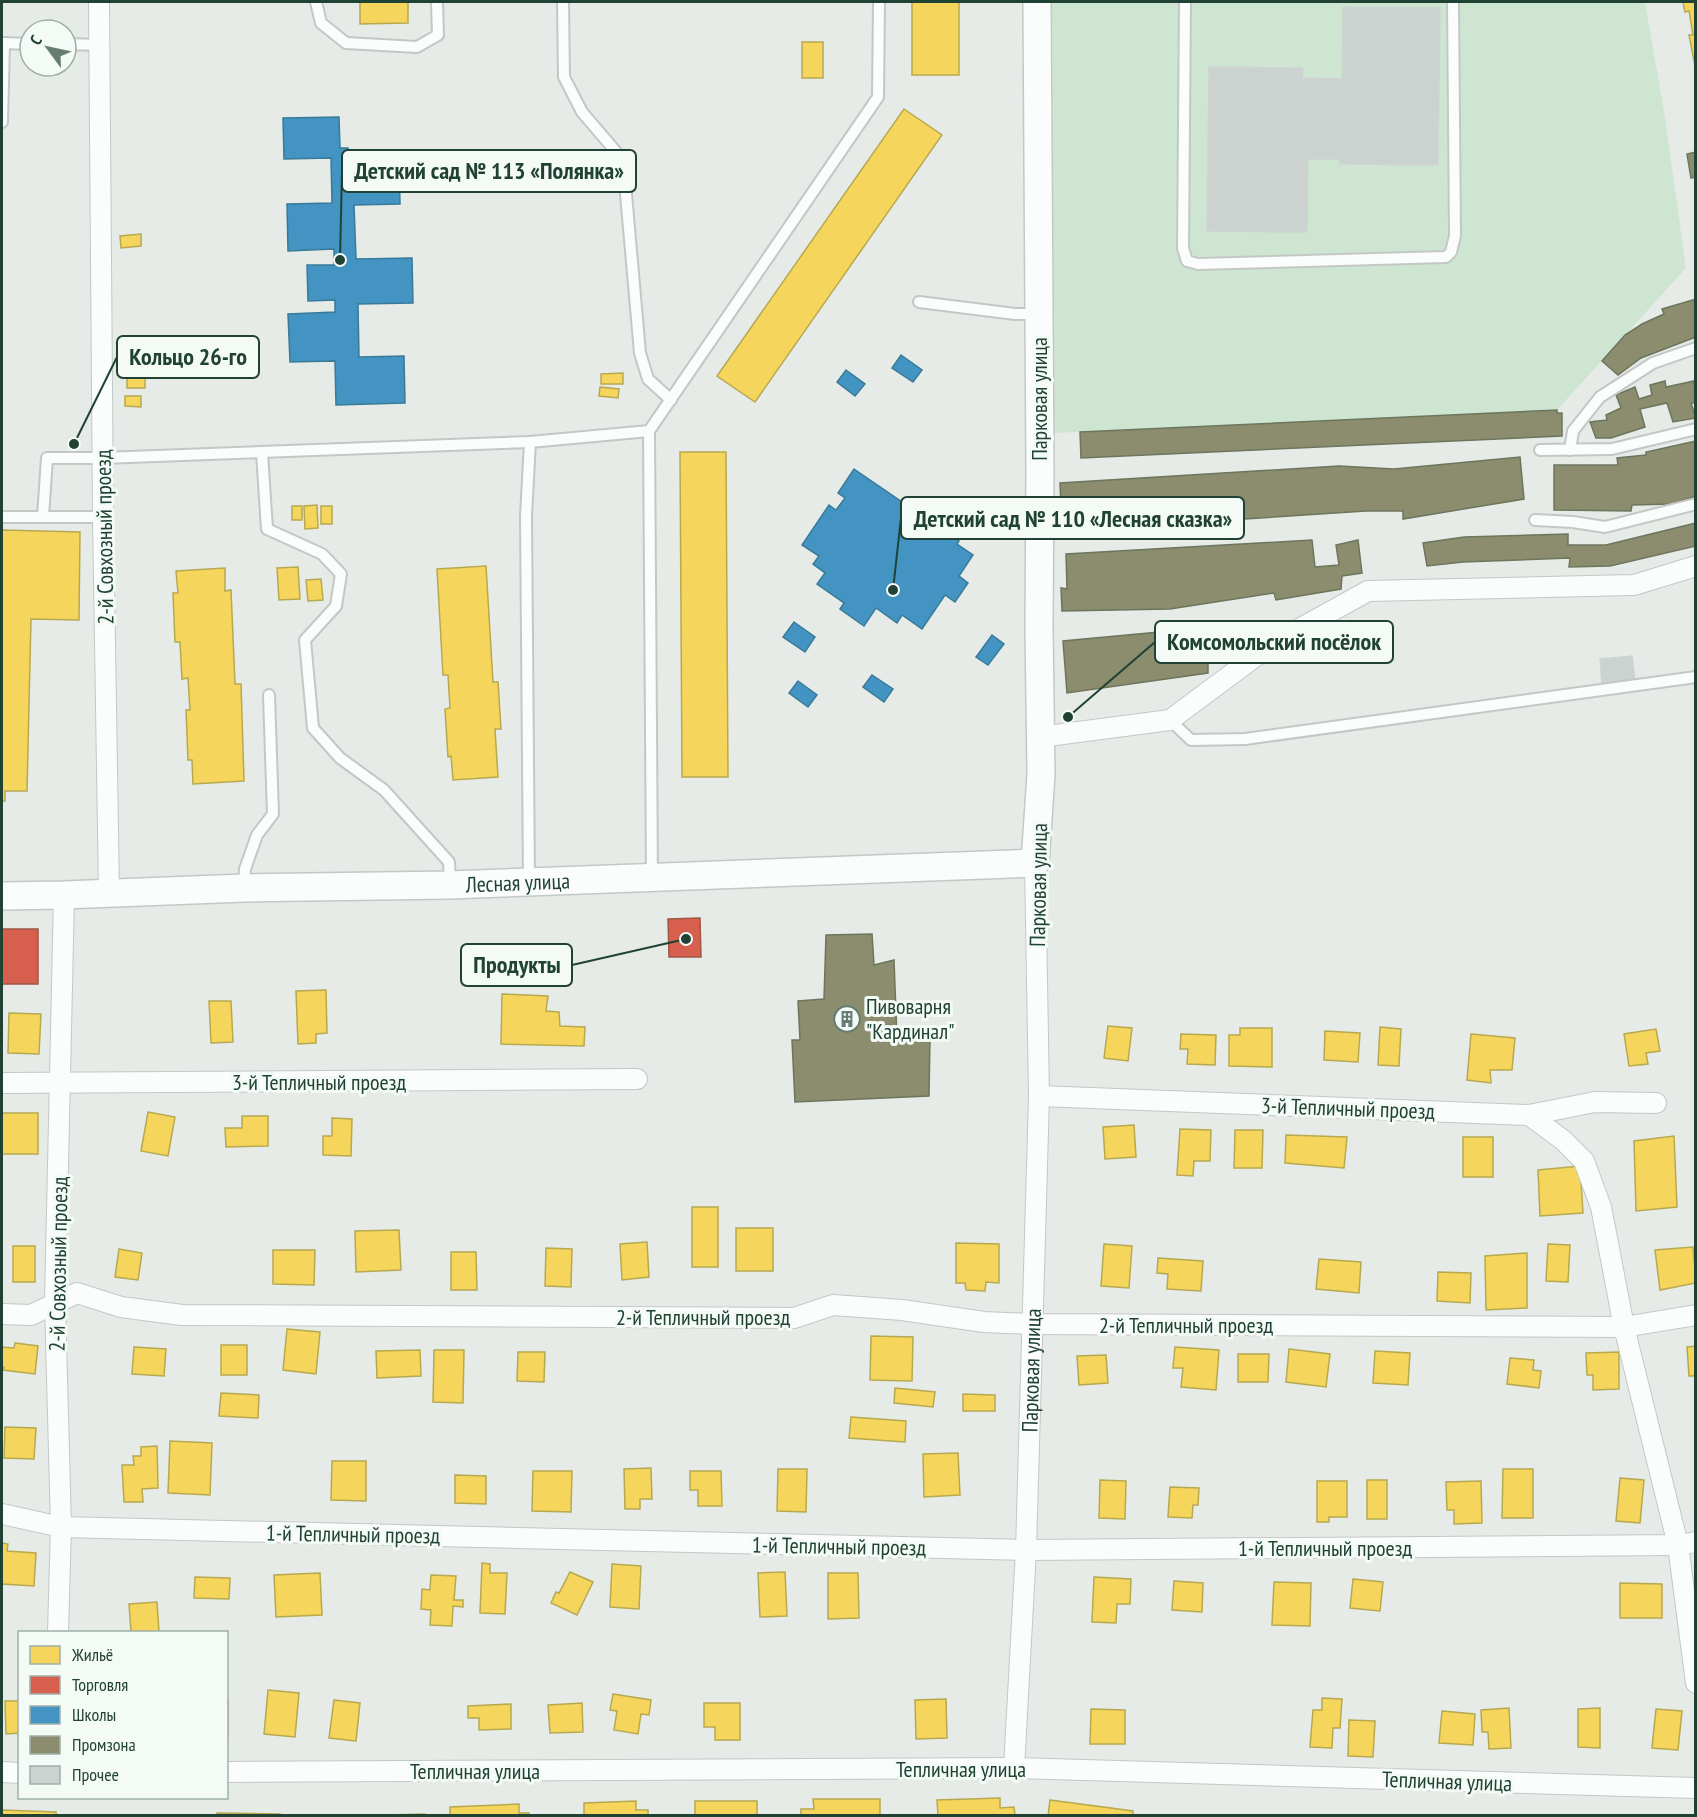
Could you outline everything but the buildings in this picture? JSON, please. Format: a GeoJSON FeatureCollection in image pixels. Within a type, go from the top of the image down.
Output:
{"type":"FeatureCollection","features":[{"type":"Feature","properties":{"kind":"street","name":"2-й Совхозный проезд"},"geometry":{"type":"LineString","coordinates":[[99,2],[109,893]]}},
{"type":"Feature","properties":{"kind":"street","name":"Парковая улица"},"geometry":{"type":"LineString","coordinates":[[1014,1768],[1026,1550],[1039,1096],[1035,863],[1041,774],[1038,2]]}},
{"type":"Feature","properties":{"kind":"street"},"geometry":{"type":"LineString","coordinates":[[1040,737],[1170,720],[1272,644],[1368,591],[1634,585],[1695,566]]}},
{"type":"Feature","properties":{"kind":"street","name":"Лесная улица"},"geometry":{"type":"LineString","coordinates":[[2,896],[244,888],[450,885],[1035,863]]}},
{"type":"Feature","properties":{"kind":"street","name":"2-й Совхозный проезд"},"geometry":{"type":"LineString","coordinates":[[58,1631],[61,1527],[55,1302],[64,895]]}},
{"type":"Feature","properties":{"kind":"street","name":"3-й Тепличный проезд"},"geometry":{"type":"LineString","coordinates":[[2,1083],[637,1079]]}},
{"type":"Feature","properties":{"kind":"street","name":"3-й Тепличный проезд"},"geometry":{"type":"LineString","coordinates":[[1039,1096],[1529,1115],[1595,1102],[1656,1103]]}},
{"type":"Feature","properties":{"kind":"street"},"geometry":{"type":"LineString","coordinates":[[1529,1115],[1563,1140],[1584,1161],[1601,1207],[1624,1327],[1687,1544],[1695,1683]]}},
{"type":"Feature","properties":{"kind":"street","name":"2-й Тепличный проезд"},"geometry":{"type":"LineString","coordinates":[[2,1314],[31,1315],[77,1293],[121,1307],[182,1315],[795,1318],[833,1305],[902,1310],[984,1322],[1033,1324],[1624,1327],[1695,1315]]}},
{"type":"Feature","properties":{"kind":"street","name":"1-й Тепличный проезд"},"geometry":{"type":"LineString","coordinates":[[2,1514],[61,1527],[1026,1550],[1687,1544]]}},
{"type":"Feature","properties":{"kind":"street","name":"Тепличная улица"},"geometry":{"type":"LineString","coordinates":[[228,1773],[1014,1768],[1695,1788]]}},
{"type":"Feature","properties":{"kind":"street"},"geometry":{"type":"LineString","coordinates":[[2,1772],[18,1773]]}},
{"type":"Feature","properties":{"kind":"lane"},"geometry":{"type":"LineString","coordinates":[[316,2],[321,23],[346,43],[417,47],[438,35],[437,2]]}},
{"type":"Feature","properties":{"kind":"lane"},"geometry":{"type":"LineString","coordinates":[[563,2],[564,77],[582,112],[623,160],[640,353],[648,379],[671,400]]}},
{"type":"Feature","properties":{"kind":"lane"},"geometry":{"type":"LineString","coordinates":[[652,878],[649,431],[878,97],[879,2]]}},
{"type":"Feature","properties":{"kind":"lane"},"geometry":{"type":"LineString","coordinates":[[1185,2],[1183,248],[1187,261],[1198,264],[1446,257],[1451,252],[1455,236],[1453,2]]}},
{"type":"Feature","properties":{"kind":"lane"},"geometry":{"type":"LineString","coordinates":[[2,122],[3,43],[18,44]]}},
{"type":"Feature","properties":{"kind":"lane"},"geometry":{"type":"LineString","coordinates":[[78,44],[99,45]]}},
{"type":"Feature","properties":{"kind":"lane"},"geometry":{"type":"LineString","coordinates":[[919,302],[1015,314],[1039,314]]}},
{"type":"Feature","properties":{"kind":"lane"},"geometry":{"type":"LineString","coordinates":[[1570,450],[1572,431],[1600,397],[1653,363],[1695,348]]}},
{"type":"Feature","properties":{"kind":"lane"},"geometry":{"type":"LineString","coordinates":[[1540,450],[1612,449],[1695,429]]}},
{"type":"Feature","properties":{"kind":"lane"},"geometry":{"type":"LineString","coordinates":[[43,517],[47,458],[262,453],[530,442],[649,431]]}},
{"type":"Feature","properties":{"kind":"lane"},"geometry":{"type":"LineString","coordinates":[[530,442],[526,516],[530,882]]}},
{"type":"Feature","properties":{"kind":"lane"},"geometry":{"type":"LineString","coordinates":[[262,453],[267,529],[322,554],[341,574],[336,606],[305,640],[313,728],[340,758],[384,790],[449,862],[450,885]]}},
{"type":"Feature","properties":{"kind":"lane"},"geometry":{"type":"LineString","coordinates":[[1535,520],[1605,527],[1695,504]]}},
{"type":"Feature","properties":{"kind":"lane"},"geometry":{"type":"LineString","coordinates":[[2,517],[103,517]]}},
{"type":"Feature","properties":{"kind":"lane"},"geometry":{"type":"LineString","coordinates":[[1170,720],[1191,740],[1245,739],[1695,677]]}},
{"type":"Feature","properties":{"kind":"lane"},"geometry":{"type":"LineString","coordinates":[[244,888],[245,869],[257,836],[273,814],[269,694]]}},
{"type":"Feature","properties":{"kind":"green space"},"geometry":{"type":"Polygon","coordinates":[[[1052,2],[1645,2],[1664,111],[1686,268],[1557,410],[1054,433],[1052,2]]]}},
{"type":"Feature","properties":{"kind":"place","name":"Детский сад № 113 «Полянка»"},"geometry":{"type":"Point","coordinates":[340,260]}},
{"type":"Feature","properties":{"kind":"place","name":"Кольцо 26-го"},"geometry":{"type":"Point","coordinates":[74,444]}},
{"type":"Feature","properties":{"kind":"place","name":"Детский сад № 110 «Лесная сказка»"},"geometry":{"type":"Point","coordinates":[893,590]}},
{"type":"Feature","properties":{"kind":"place","name":"Комсомольский посёлок"},"geometry":{"type":"Point","coordinates":[1068,717]}},
{"type":"Feature","properties":{"kind":"place","name":"Продукты"},"geometry":{"type":"Point","coordinates":[686,939]}},
{"type":"Feature","properties":{"kind":"place","name":"Пивоварня \"Кардинал\""},"geometry":{"type":"Point","coordinates":[847,1019]}}]}
